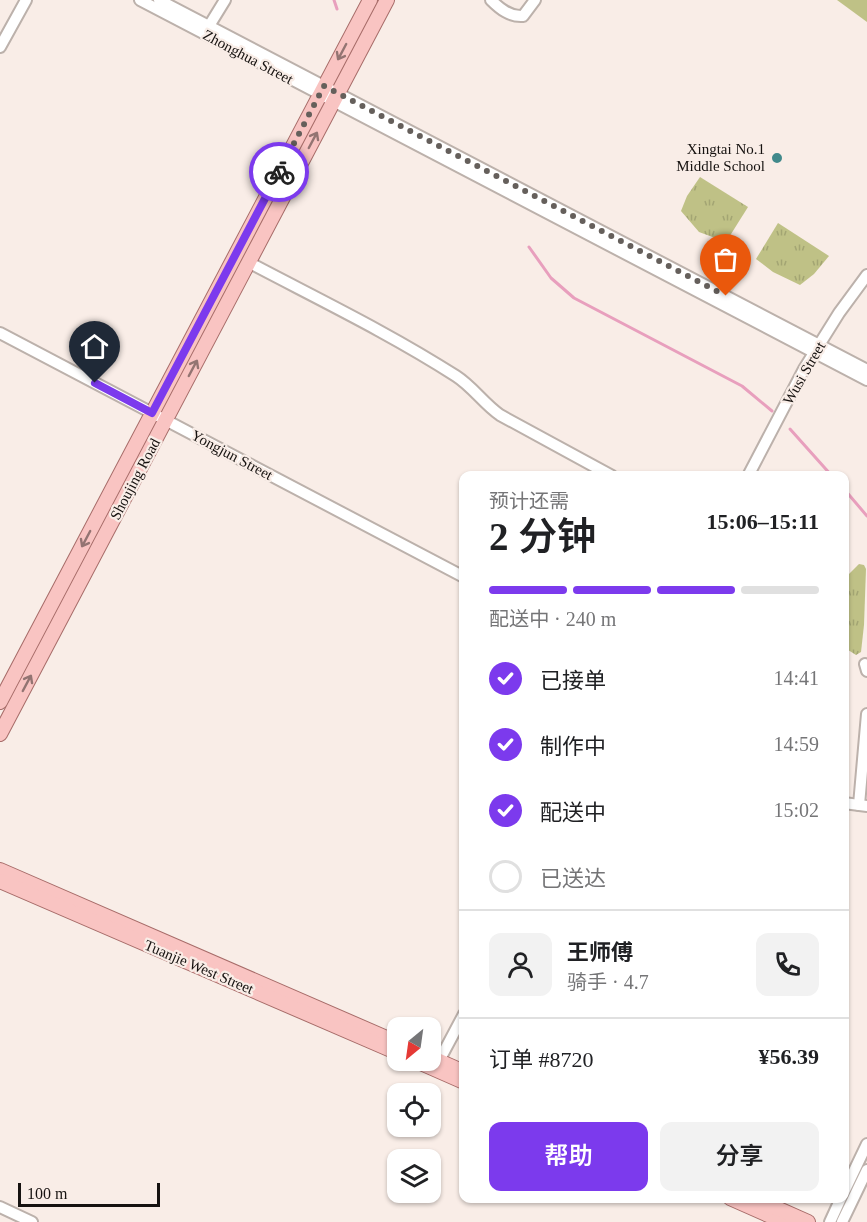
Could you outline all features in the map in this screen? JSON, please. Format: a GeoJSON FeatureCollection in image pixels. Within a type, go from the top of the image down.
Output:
{"type":"FeatureCollection","features":[{"type":"Feature","properties":{"kind":"main road","name":"Shoujing Road"},"geometry":{"type":"LineString","coordinates":[[0,702],[370,0]]}},
{"type":"Feature","properties":{"kind":"main road","name":"Shoujing Road"},"geometry":{"type":"LineString","coordinates":[[0,734],[387,0]]}},
{"type":"Feature","properties":{"kind":"main road","name":"Tuanjie West Street"},"geometry":{"type":"LineString","coordinates":[[0,870],[387,1038]]}},
{"type":"Feature","properties":{"kind":"main road","name":"Tuanjie West Street"},"geometry":{"type":"LineString","coordinates":[[0,881],[387,1048]]}},
{"type":"Feature","properties":{"kind":"main road"},"geometry":{"type":"LineString","coordinates":[[441,1062],[459,1070]]}},
{"type":"Feature","properties":{"kind":"main road"},"geometry":{"type":"LineString","coordinates":[[439,1071],[459,1080]]}},
{"type":"Feature","properties":{"kind":"main road"},"geometry":{"type":"LineString","coordinates":[[741,1203],[784,1222]]}},
{"type":"Feature","properties":{"kind":"main road"},"geometry":{"type":"LineString","coordinates":[[765,1203],[808,1222]]}},
{"type":"Feature","properties":{"kind":"street"},"geometry":{"type":"LineString","coordinates":[[0,46],[26,0]]}},
{"type":"Feature","properties":{"kind":"street","name":"Zhonghua Street"},"geometry":{"type":"LineString","coordinates":[[140,0],[322,90]]}},
{"type":"Feature","properties":{"kind":"street","name":"Zhonghua Street"},"geometry":{"type":"LineString","coordinates":[[159,0],[335,97],[817,349],[867,380]]}},
{"type":"Feature","properties":{"kind":"street"},"geometry":{"type":"LineString","coordinates":[[209,26],[225,0]]}},
{"type":"Feature","properties":{"kind":"street"},"geometry":{"type":"LineString","coordinates":[[491,0],[516,17],[523,16],[535,0]]}},
{"type":"Feature","properties":{"kind":"street"},"geometry":{"type":"LineString","coordinates":[[248,262],[446,370],[468,385],[486,405],[500,415],[603,471]]}},
{"type":"Feature","properties":{"kind":"street","name":"Wusi Street"},"geometry":{"type":"LineString","coordinates":[[751,471],[817,349],[867,275]]}},
{"type":"Feature","properties":{"kind":"street","name":"Yongjun Street"},"geometry":{"type":"LineString","coordinates":[[0,333],[459,574]]}},
{"type":"Feature","properties":{"kind":"street","name":"Zhonghua Street"},"geometry":{"type":"LineString","coordinates":[[817,349],[867,370]]}},
{"type":"Feature","properties":{"kind":"street"},"geometry":{"type":"LineString","coordinates":[[863,805],[867,714]]}},
{"type":"Feature","properties":{"kind":"street"},"geometry":{"type":"LineString","coordinates":[[441,1050],[459,1022]]}},
{"type":"Feature","properties":{"kind":"street"},"geometry":{"type":"LineString","coordinates":[[849,1182],[867,1144]]}},
{"type":"Feature","properties":{"kind":"street"},"geometry":{"type":"LineString","coordinates":[[842,1222],[867,1170]]}},
{"type":"Feature","properties":{"kind":"street"},"geometry":{"type":"LineString","coordinates":[[830,1222],[840,1203]]}},
{"type":"Feature","properties":{"kind":"street"},"geometry":{"type":"LineString","coordinates":[[0,1207],[32,1222]]}},
{"type":"Feature","properties":{"kind":"green space"},"geometry":{"type":"Polygon","coordinates":[[[837,0],[867,0],[867,22],[837,0]]]}},
{"type":"Feature","properties":{"kind":"green space"},"geometry":{"type":"Polygon","coordinates":[[[700,177],[748,207],[726,242],[699,232],[681,211],[687,196],[700,177]]]}},
{"type":"Feature","properties":{"kind":"green space"},"geometry":{"type":"Polygon","coordinates":[[[778,223],[829,256],[814,274],[800,285],[773,272],[756,259],[778,223]]]}},
{"type":"Feature","properties":{"kind":"green space"},"geometry":{"type":"Polygon","coordinates":[[[859,564],[864,565],[866,569],[861,652],[856,655],[849,651],[849,574],[859,564]]]}},
{"type":"Feature","properties":{"kind":"waterway"},"geometry":{"type":"LineString","coordinates":[[334,0],[337,9]]}},
{"type":"Feature","properties":{"kind":"waterway"},"geometry":{"type":"LineString","coordinates":[[529,247],[551,278],[574,298],[742,386],[772,411]]}},
{"type":"Feature","properties":{"kind":"waterway"},"geometry":{"type":"LineString","coordinates":[[790,429],[828,471]]}},
{"type":"Feature","properties":{"kind":"waterway"},"geometry":{"type":"LineString","coordinates":[[849,495],[867,516]]}},
{"type":"Feature","properties":{"kind":"way so far"},"geometry":{"type":"LineString","coordinates":[[279,172],[324,86],[726,296]]}},
{"type":"Feature","properties":{"kind":"place","name":"Xingtai No.1 Middle School"},"geometry":{"type":"Point","coordinates":[777,158]}},
{"type":"Feature","properties":{"kind":"route"},"geometry":{"type":"LineString","coordinates":[[95,383],[152,413],[279,172]]}}]}
